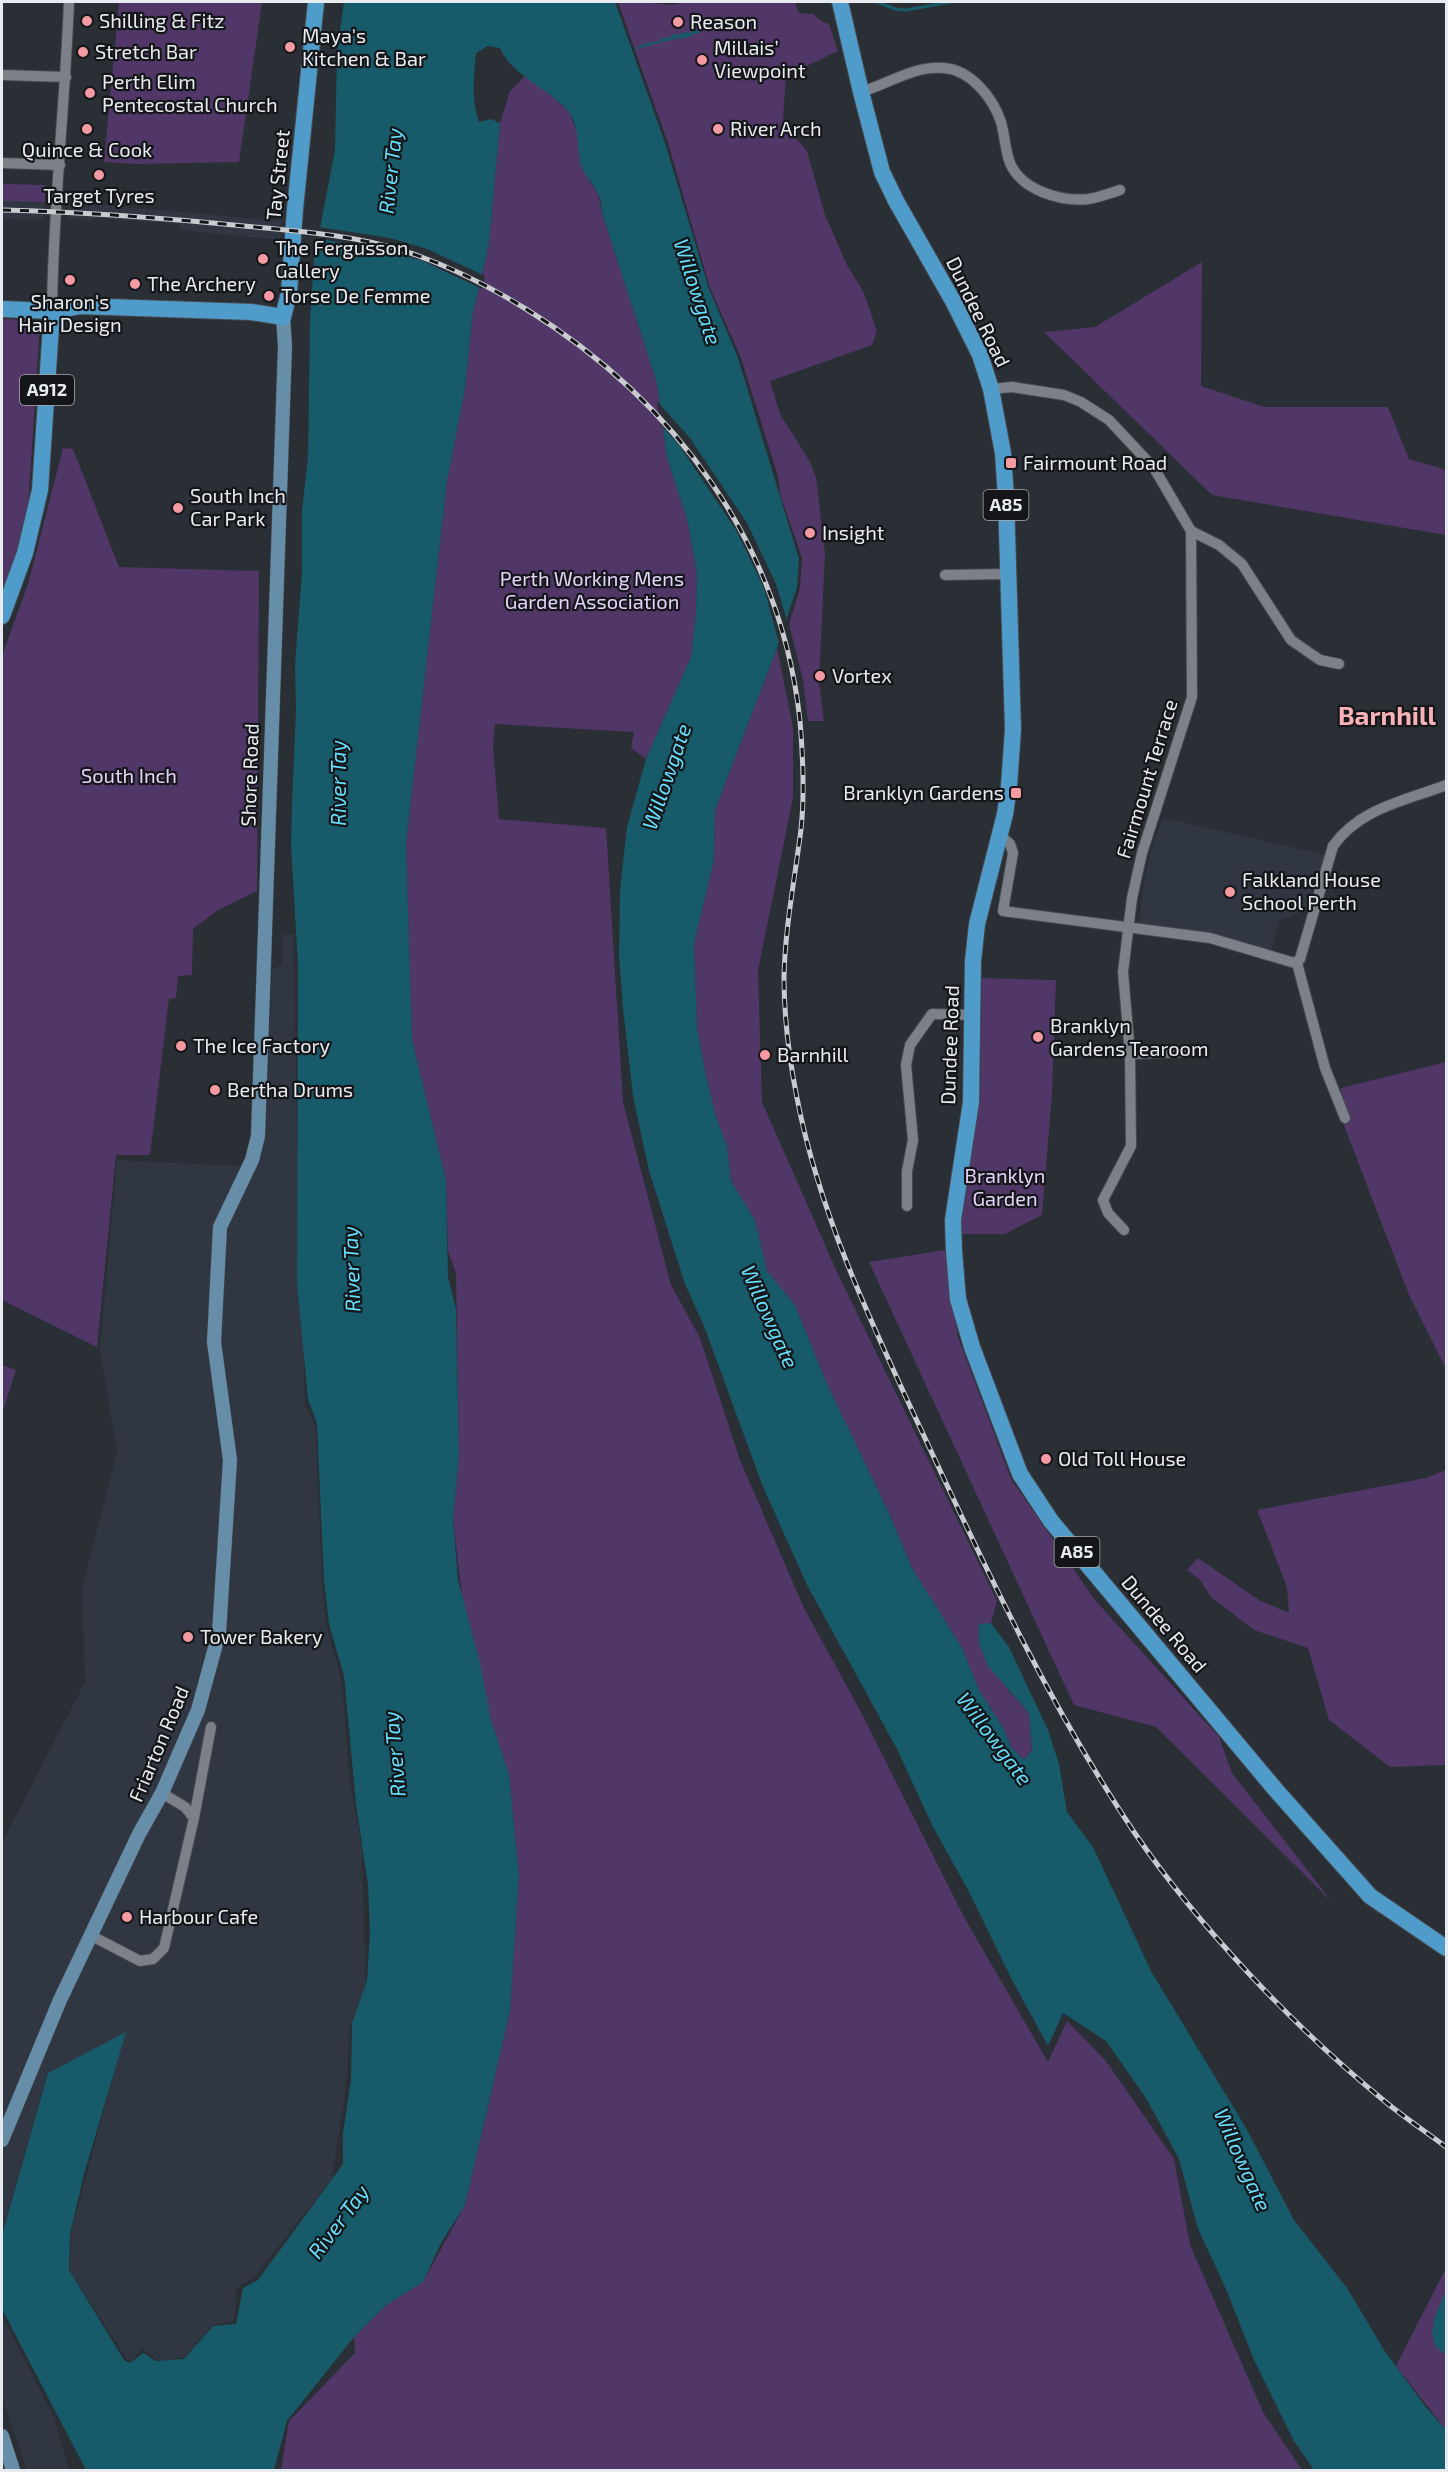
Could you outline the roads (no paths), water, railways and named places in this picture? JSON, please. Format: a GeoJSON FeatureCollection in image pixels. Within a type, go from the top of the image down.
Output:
{"type":"FeatureCollection","features":[{"type":"Feature","properties":{"kind":"main road","name":"Tay Street"},"geometry":{"type":"LineString","coordinates":[[284,317],[289,293],[316,2]]}},
{"type":"Feature","properties":{"kind":"main road","name":"Dundee Road"},"geometry":{"type":"LineString","coordinates":[[840,2],[882,172],[980,355],[992,389],[1003,453],[1013,729],[1009,786],[1000,835],[977,924],[973,961],[971,1102],[953,1220],[958,1299],[972,1347],[1020,1474],[1051,1521],[1275,1789],[1370,1896],[1446,1948]]}},
{"type":"Feature","properties":{"kind":"main road"},"geometry":{"type":"LineString","coordinates":[[2,309],[52,311],[80,306],[251,312],[284,317]]}},
{"type":"Feature","properties":{"kind":"main road","name":"A912"},"geometry":{"type":"LineString","coordinates":[[2,616],[25,553],[40,490],[52,311]]}},
{"type":"Feature","properties":{"kind":"street"},"geometry":{"type":"LineString","coordinates":[[52,311],[69,2]]}},
{"type":"Feature","properties":{"kind":"street"},"geometry":{"type":"LineString","coordinates":[[861,92],[913,72],[944,68],[956,70],[976,82],[989,101],[1000,121],[1011,165],[1026,182],[1063,198],[1091,199],[1120,190]]}},
{"type":"Feature","properties":{"kind":"street"},"geometry":{"type":"LineString","coordinates":[[2,75],[66,77]]}},
{"type":"Feature","properties":{"kind":"street"},"geometry":{"type":"LineString","coordinates":[[2,163],[60,165]]}},
{"type":"Feature","properties":{"kind":"street","name":"Shore Road"},"geometry":{"type":"LineString","coordinates":[[220,1227],[252,1160],[258,1136],[285,346],[284,317]]}},
{"type":"Feature","properties":{"kind":"street"},"geometry":{"type":"LineString","coordinates":[[992,389],[1012,387],[1064,395],[1103,415],[1121,431],[1154,468],[1191,531],[1219,545],[1242,564],[1291,640],[1320,660],[1339,664]]}},
{"type":"Feature","properties":{"kind":"street","name":"Fairmount Terrace"},"geometry":{"type":"LineString","coordinates":[[1124,1230],[1108,1213],[1103,1200],[1131,1146],[1130,1054],[1123,972],[1132,898],[1142,853],[1192,697],[1191,531]]}},
{"type":"Feature","properties":{"kind":"street"},"geometry":{"type":"LineString","coordinates":[[945,575],[1008,574]]}},
{"type":"Feature","properties":{"kind":"street"},"geometry":{"type":"LineString","coordinates":[[1345,1118],[1325,1068],[1297,963],[1333,846],[1341,834],[1350,825],[1369,813],[1446,785]]}},
{"type":"Feature","properties":{"kind":"street"},"geometry":{"type":"LineString","coordinates":[[1000,835],[1010,844],[1013,853],[1003,911],[1210,938],[1297,963]]}},
{"type":"Feature","properties":{"kind":"street"},"geometry":{"type":"LineString","coordinates":[[908,1206],[908,1171],[913,1140],[906,1065],[910,1045],[932,1014],[973,1015]]}},
{"type":"Feature","properties":{"kind":"street"},"geometry":{"type":"LineString","coordinates":[[1130,1054],[1184,1052]]}},
{"type":"Feature","properties":{"kind":"street","name":"Friarton Road"},"geometry":{"type":"LineString","coordinates":[[2,2140],[60,2000],[90,1935],[162,1793],[198,1710],[219,1633],[230,1460],[214,1342],[220,1227]]}},
{"type":"Feature","properties":{"kind":"street"},"geometry":{"type":"LineString","coordinates":[[90,1935],[140,1961],[153,1959],[164,1948],[194,1818],[211,1726]]}},
{"type":"Feature","properties":{"kind":"street"},"geometry":{"type":"LineString","coordinates":[[162,1793],[185,1807],[194,1818]]}},
{"type":"Feature","properties":{"kind":"street"},"geometry":{"type":"LineString","coordinates":[[2,2436],[13,2470]]}},
{"type":"Feature","properties":{"kind":"water"},"geometry":{"type":"Polygon","coordinates":[[[344,2],[615,2],[665,143],[709,289],[738,358],[799,559],[797,587],[777,648],[715,810],[714,860],[694,944],[697,1027],[715,1114],[727,1146],[731,1181],[755,1220],[767,1271],[795,1305],[827,1384],[889,1513],[912,1568],[962,1648],[979,1690],[1004,1729],[1011,1747],[1024,1760],[1032,1750],[1029,1713],[988,1666],[979,1644],[979,1624],[991,1623],[1009,1647],[1048,1730],[1059,1764],[1067,1812],[1093,1847],[1151,1971],[1246,2128],[1294,2220],[1347,2288],[1384,2350],[1425,2406],[1446,2430],[1446,2470],[1314,2470],[1294,2441],[1254,2360],[1226,2289],[1198,2229],[1179,2159],[1146,2098],[1106,2041],[1063,2013],[1048,2046],[932,1825],[897,1749],[807,1585],[763,1487],[704,1326],[685,1284],[649,1171],[633,1096],[623,1008],[619,956],[620,890],[627,827],[646,759],[691,657],[696,613],[697,574],[688,523],[667,457],[657,383],[603,216],[599,196],[583,170],[575,125],[568,111],[513,66],[500,48],[488,46],[476,53],[474,88],[476,114],[479,122],[491,119],[500,123],[489,243],[472,318],[465,389],[447,481],[406,843],[412,1040],[446,1180],[448,1277],[456,1309],[459,1455],[453,1519],[458,1580],[480,1663],[491,1720],[509,1774],[519,1876],[510,2011],[465,2205],[441,2243],[423,2282],[385,2306],[354,2337],[287,2421],[274,2470],[86,2470],[2,2309],[2,2235],[48,2073],[126,2032],[84,2174],[70,2234],[69,2270],[124,2360],[130,2363],[143,2353],[156,2361],[184,2359],[213,2326],[236,2324],[243,2288],[258,2280],[343,2164],[343,2133],[351,2080],[352,2023],[367,1981],[370,1932],[368,1885],[356,1804],[344,1676],[329,1624],[324,1580],[317,1424],[308,1399],[297,1284],[298,964],[291,846],[296,710],[295,665],[302,571],[302,511],[308,457],[310,320],[314,259],[335,150],[337,51],[344,2]]]}},
{"type":"Feature","properties":{"kind":"water"},"geometry":{"type":"Polygon","coordinates":[[[699,29],[701,32],[686,38],[632,50],[646,43],[660,41],[664,37],[671,38],[672,34],[692,33],[692,30],[699,29]]]}},
{"type":"Feature","properties":{"kind":"water"},"geometry":{"type":"Polygon","coordinates":[[[1446,2291],[1446,2355],[1436,2346],[1432,2333],[1435,2318],[1446,2291]]]}},
{"type":"Feature","properties":{"kind":"waterway"},"geometry":{"type":"LineString","coordinates":[[877,2],[895,9],[906,10],[951,2]]}},
{"type":"Feature","properties":{"kind":"railway"},"geometry":{"type":"LineString","coordinates":[[2,210],[184,220],[305,232],[345,237],[385,246],[436,263],[467,276],[511,300],[580,346],[629,387],[673,433],[712,483],[744,537],[770,595],[789,656],[800,721],[803,762],[801,829],[788,921],[784,977],[789,1053],[807,1144],[836,1234],[872,1322],[954,1500],[1025,1645],[1077,1740],[1134,1832],[1188,1904],[1249,1974],[1348,2070],[1446,2147]]}},
{"type":"Feature","properties":{"kind":"place","name":"Shilling & Fitz"},"geometry":{"type":"Point","coordinates":[87,21]}},
{"type":"Feature","properties":{"kind":"place","name":"Reason"},"geometry":{"type":"Point","coordinates":[678,22]}},
{"type":"Feature","properties":{"kind":"place","name":"Maya's Kitchen & Bar"},"geometry":{"type":"Point","coordinates":[290,47]}},
{"type":"Feature","properties":{"kind":"place","name":"Stretch Bar"},"geometry":{"type":"Point","coordinates":[83,52]}},
{"type":"Feature","properties":{"kind":"place","name":"Millais’ Viewpoint"},"geometry":{"type":"Point","coordinates":[702,60]}},
{"type":"Feature","properties":{"kind":"place","name":"Perth Elim Pentecostal Church"},"geometry":{"type":"Point","coordinates":[90,93]}},
{"type":"Feature","properties":{"kind":"place","name":"Quince & Cook"},"geometry":{"type":"Point","coordinates":[87,129]}},
{"type":"Feature","properties":{"kind":"place","name":"River Arch"},"geometry":{"type":"Point","coordinates":[718,129]}},
{"type":"Feature","properties":{"kind":"place","name":"Target Tyres"},"geometry":{"type":"Point","coordinates":[99,175]}},
{"type":"Feature","properties":{"kind":"place","name":"The Fergusson Gallery"},"geometry":{"type":"Point","coordinates":[263,259]}},
{"type":"Feature","properties":{"kind":"place","name":"Sharon's Hair Design"},"geometry":{"type":"Point","coordinates":[70,280]}},
{"type":"Feature","properties":{"kind":"place","name":"The Archery"},"geometry":{"type":"Point","coordinates":[135,284]}},
{"type":"Feature","properties":{"kind":"place","name":"Torse De Femme"},"geometry":{"type":"Point","coordinates":[269,296]}},
{"type":"Feature","properties":{"kind":"place","name":"Fairmount Road"},"geometry":{"type":"Point","coordinates":[1011,463]}},
{"type":"Feature","properties":{"kind":"place","name":"South Inch Car Park"},"geometry":{"type":"Point","coordinates":[178,508]}},
{"type":"Feature","properties":{"kind":"place","name":"Insight"},"geometry":{"type":"Point","coordinates":[810,533]}},
{"type":"Feature","properties":{"kind":"place","name":"Vortex"},"geometry":{"type":"Point","coordinates":[820,676]}},
{"type":"Feature","properties":{"kind":"place","name":"Branklyn Gardens"},"geometry":{"type":"Point","coordinates":[1016,793]}},
{"type":"Feature","properties":{"kind":"place","name":"Falkland House School Perth"},"geometry":{"type":"Point","coordinates":[1230,892]}},
{"type":"Feature","properties":{"kind":"place","name":"Branklyn Gardens Tearoom"},"geometry":{"type":"Point","coordinates":[1038,1037]}},
{"type":"Feature","properties":{"kind":"place","name":"The Ice Factory"},"geometry":{"type":"Point","coordinates":[181,1046]}},
{"type":"Feature","properties":{"kind":"place","name":"Barnhill"},"geometry":{"type":"Point","coordinates":[765,1055]}},
{"type":"Feature","properties":{"kind":"place","name":"Bertha Drums"},"geometry":{"type":"Point","coordinates":[215,1090]}},
{"type":"Feature","properties":{"kind":"place","name":"Old Toll House"},"geometry":{"type":"Point","coordinates":[1046,1459]}},
{"type":"Feature","properties":{"kind":"place","name":"Tower Bakery"},"geometry":{"type":"Point","coordinates":[188,1637]}},
{"type":"Feature","properties":{"kind":"place","name":"Harbour Cafe"},"geometry":{"type":"Point","coordinates":[127,1917]}},
{"type":"Feature","properties":{"kind":"district","name":"Barnhill"},"geometry":{"type":"Point","coordinates":[1387,716]}},
{"type":"Feature","properties":{"kind":"water label","name":"River Tay"},"geometry":{"type":"Point","coordinates":[391,171]}},
{"type":"Feature","properties":{"kind":"water label","name":"Willowgate"},"geometry":{"type":"Point","coordinates":[697,292]}},
{"type":"Feature","properties":{"kind":"water label","name":"Willowgate"},"geometry":{"type":"Point","coordinates":[667,777]}},
{"type":"Feature","properties":{"kind":"water label","name":"River Tay"},"geometry":{"type":"Point","coordinates":[339,783]}},
{"type":"Feature","properties":{"kind":"water label","name":"River Tay"},"geometry":{"type":"Point","coordinates":[352,1269]}},
{"type":"Feature","properties":{"kind":"water label","name":"Willowgate"},"geometry":{"type":"Point","coordinates":[769,1317]}},
{"type":"Feature","properties":{"kind":"water label","name":"Willowgate"},"geometry":{"type":"Point","coordinates":[994,1739]}},
{"type":"Feature","properties":{"kind":"water label","name":"River Tay"},"geometry":{"type":"Point","coordinates":[395,1754]}},
{"type":"Feature","properties":{"kind":"water label","name":"Willowgate"},"geometry":{"type":"Point","coordinates":[1242,2160]}},
{"type":"Feature","properties":{"kind":"water label","name":"River Tay"},"geometry":{"type":"Point","coordinates":[339,2222]}},
{"type":"Feature","properties":{"kind":"park label","name":"Perth Working Mens Garden Association"},"geometry":{"type":"Point","coordinates":[592,590]}},
{"type":"Feature","properties":{"kind":"park label","name":"South Inch"},"geometry":{"type":"Point","coordinates":[129,776]}},
{"type":"Feature","properties":{"kind":"park label","name":"Branklyn Garden"},"geometry":{"type":"Point","coordinates":[1005,1188]}}]}
